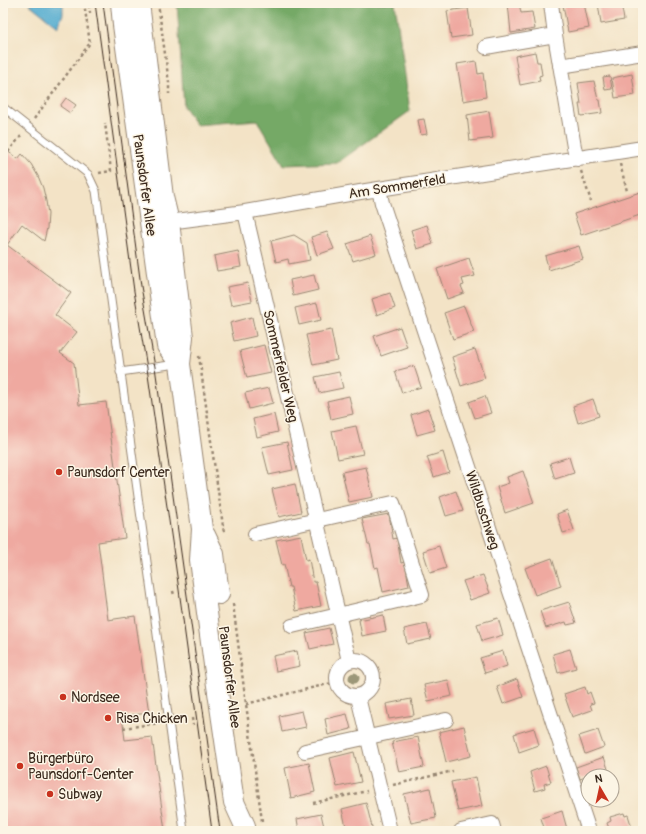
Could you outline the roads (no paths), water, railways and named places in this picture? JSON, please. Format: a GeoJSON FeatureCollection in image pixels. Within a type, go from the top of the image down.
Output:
{"type":"FeatureCollection","features":[{"type":"Feature","properties":{"kind":"main road"},"geometry":{"type":"LineString","coordinates":[[116,3],[123,25]]}},
{"type":"Feature","properties":{"kind":"main road","name":"Paunsdorfer Allee"},"geometry":{"type":"LineString","coordinates":[[121,3],[123,25],[183,337],[180,364],[202,529],[200,560],[234,802],[251,827]]}},
{"type":"Feature","properties":{"kind":"main road","name":"Paunsdorfer Allee"},"geometry":{"type":"LineString","coordinates":[[139,3],[163,196],[160,223]]}},
{"type":"Feature","properties":{"kind":"street"},"geometry":{"type":"LineString","coordinates":[[551,3],[560,66],[577,159]]}},
{"type":"Feature","properties":{"kind":"street"},"geometry":{"type":"LineString","coordinates":[[486,47],[555,35]]}},
{"type":"Feature","properties":{"kind":"street"},"geometry":{"type":"LineString","coordinates":[[560,66],[643,53]]}},
{"type":"Feature","properties":{"kind":"street","name":"Am Sommerfeld"},"geometry":{"type":"LineString","coordinates":[[160,223],[245,212],[379,189],[643,148]]}},
{"type":"Feature","properties":{"kind":"street","name":"Wildbuschweg"},"geometry":{"type":"LineString","coordinates":[[379,189],[382,203],[589,831]]}},
{"type":"Feature","properties":{"kind":"street","name":"Sommerfelder Weg"},"geometry":{"type":"LineString","coordinates":[[245,212],[349,660]]}},
{"type":"Feature","properties":{"kind":"street"},"geometry":{"type":"LineString","coordinates":[[254,534],[393,503],[422,595],[292,626]]}},
{"type":"Feature","properties":{"kind":"street"},"geometry":{"type":"LineString","coordinates":[[349,660],[362,661],[372,672],[373,682],[371,688],[364,695],[358,697],[349,696],[343,693],[338,688],[336,682],[336,675],[339,669],[349,660]]}},
{"type":"Feature","properties":{"kind":"street"},"geometry":{"type":"LineString","coordinates":[[358,697],[390,831]]}},
{"type":"Feature","properties":{"kind":"street"},"geometry":{"type":"LineString","coordinates":[[305,751],[446,720]]}},
{"type":"Feature","properties":{"kind":"street"},"geometry":{"type":"LineString","coordinates":[[461,831],[492,824],[494,831]]}},
{"type":"Feature","properties":{"kind":"lane"},"geometry":{"type":"LineString","coordinates":[[3,107],[88,174],[96,191],[184,831]]}},
{"type":"Feature","properties":{"kind":"lane"},"geometry":{"type":"LineString","coordinates":[[120,372],[180,364]]}},
{"type":"Feature","properties":{"kind":"water"},"geometry":{"type":"Polygon","coordinates":[[[28,3],[63,3],[63,14],[58,27],[28,3]]]}},
{"type":"Feature","properties":{"kind":"tram line"},"geometry":{"type":"LineString","coordinates":[[95,3],[134,291],[147,368],[212,831]]}},
{"type":"Feature","properties":{"kind":"tram line"},"geometry":{"type":"LineString","coordinates":[[103,3],[141,286],[155,367],[220,831]]}},
{"type":"Feature","properties":{"kind":"place","name":"Paunsdorf Center"},"geometry":{"type":"Point","coordinates":[59,472]}},
{"type":"Feature","properties":{"kind":"place","name":"Nordsee"},"geometry":{"type":"Point","coordinates":[63,697]}},
{"type":"Feature","properties":{"kind":"place","name":"Risa Chicken"},"geometry":{"type":"Point","coordinates":[108,718]}},
{"type":"Feature","properties":{"kind":"place","name":"Bürgerbüro Paunsdorf-Center"},"geometry":{"type":"Point","coordinates":[20,766]}},
{"type":"Feature","properties":{"kind":"place","name":"Subway"},"geometry":{"type":"Point","coordinates":[50,794]}}]}
